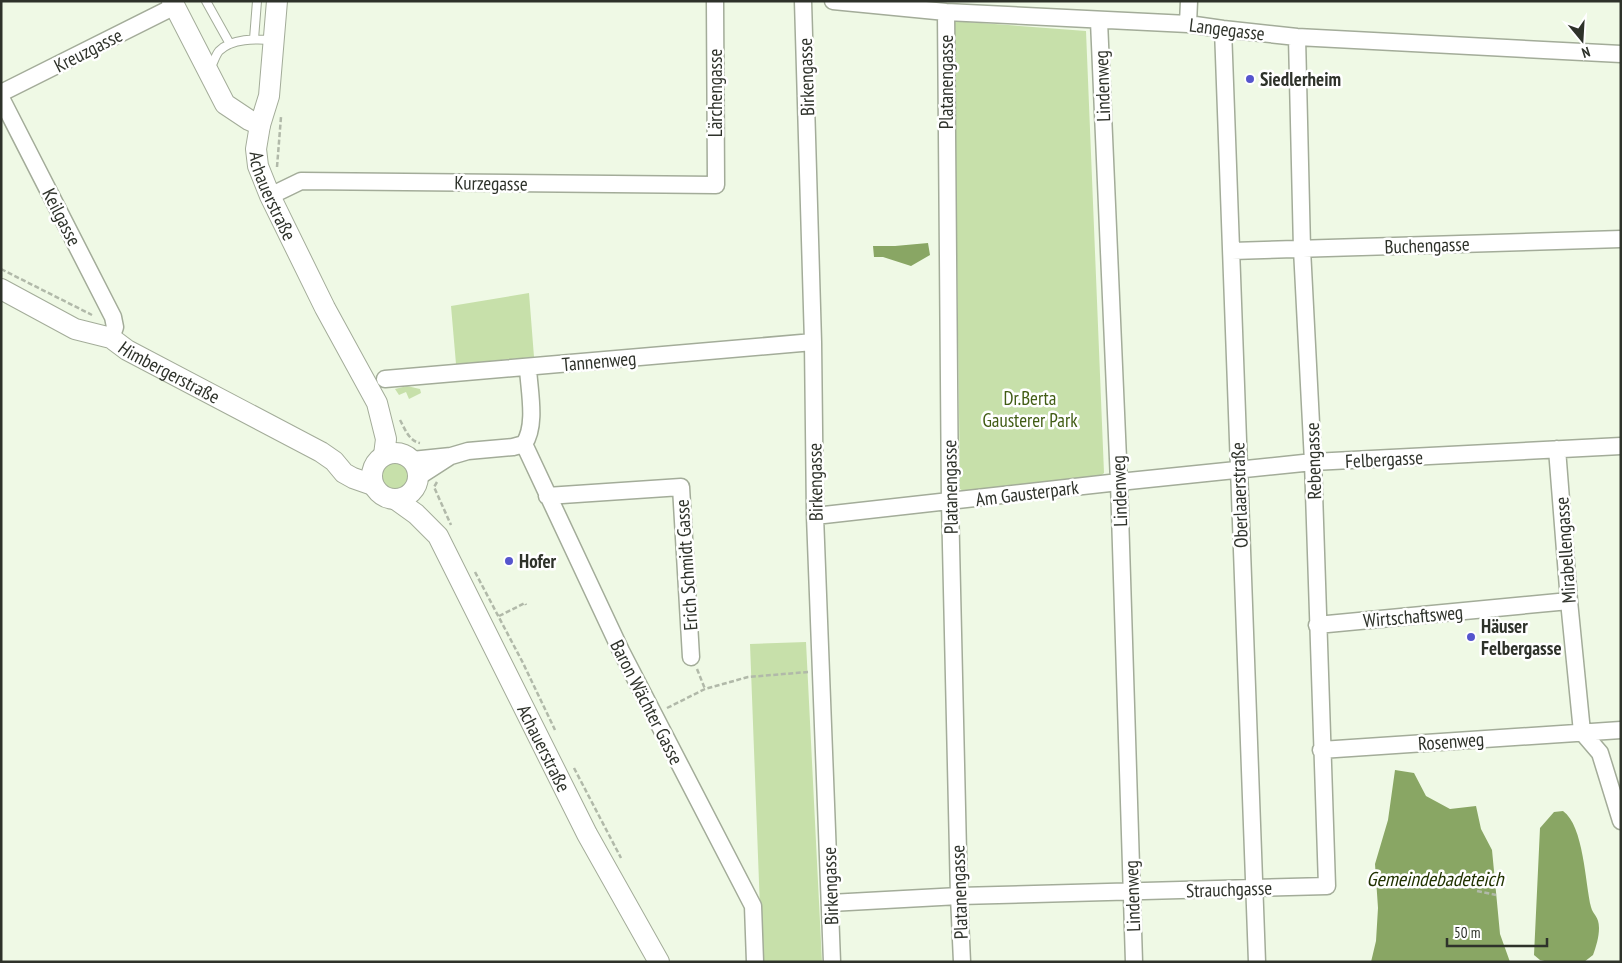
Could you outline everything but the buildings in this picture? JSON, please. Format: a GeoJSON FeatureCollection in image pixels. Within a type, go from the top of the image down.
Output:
{"type":"FeatureCollection","features":[{"type":"Feature","properties":{"kind":"street"},"geometry":{"type":"LineString","coordinates":[[260,125],[270,96],[264,40],[277,1]]}},
{"type":"Feature","properties":{"kind":"street","name":"Lärchengasse"},"geometry":{"type":"LineString","coordinates":[[715,1],[716,185]]}},
{"type":"Feature","properties":{"kind":"street","name":"Birkengasse"},"geometry":{"type":"LineString","coordinates":[[803,1],[813,342],[815,516],[832,962]]}},
{"type":"Feature","properties":{"kind":"street","name":"Langegasse"},"geometry":{"type":"LineString","coordinates":[[833,1],[946,12],[1188,24],[1297,37],[1621,54]]}},
{"type":"Feature","properties":{"kind":"street"},"geometry":{"type":"LineString","coordinates":[[1188,24],[1189,1]]}},
{"type":"Feature","properties":{"kind":"street","name":"Achauerstraße"},"geometry":{"type":"LineString","coordinates":[[174,4],[225,104],[248,120],[260,125],[256,149],[258,166],[276,193],[325,308],[377,402],[386,439],[380,459]]}},
{"type":"Feature","properties":{"kind":"street","name":"Kreuzgasse"},"geometry":{"type":"LineString","coordinates":[[1,93],[174,4]]}},
{"type":"Feature","properties":{"kind":"street","name":"Platanengasse"},"geometry":{"type":"LineString","coordinates":[[946,12],[950,502],[962,962]]}},
{"type":"Feature","properties":{"kind":"street","name":"Lindenweg"},"geometry":{"type":"LineString","coordinates":[[1099,20],[1119,482],[1134,962]]}},
{"type":"Feature","properties":{"kind":"street","name":"Oberlaaerstraße"},"geometry":{"type":"LineString","coordinates":[[1223,29],[1257,962]]}},
{"type":"Feature","properties":{"kind":"street","name":"Rebengasse"},"geometry":{"type":"LineString","coordinates":[[1297,37],[1302,249],[1313,462],[1321,750],[1327,886]]}},
{"type":"Feature","properties":{"kind":"street","name":"Keilgasse"},"geometry":{"type":"LineString","coordinates":[[1,98],[113,316],[113,333]]}},
{"type":"Feature","properties":{"kind":"street","name":"Kurzegasse"},"geometry":{"type":"LineString","coordinates":[[276,193],[301,181],[716,185]]}},
{"type":"Feature","properties":{"kind":"street","name":"Buchengasse"},"geometry":{"type":"LineString","coordinates":[[1232,251],[1621,239]]}},
{"type":"Feature","properties":{"kind":"street","name":"Himbergerstraße"},"geometry":{"type":"LineString","coordinates":[[1,289],[75,329],[113,333],[127,350],[321,452],[344,473],[373,485]]}},
{"type":"Feature","properties":{"kind":"street","name":"Tannenweg"},"geometry":{"type":"LineString","coordinates":[[385,379],[813,342]]}},
{"type":"Feature","properties":{"kind":"street"},"geometry":{"type":"LineString","coordinates":[[413,469],[468,451],[524,444],[530,435],[531,422],[528,368]]}},
{"type":"Feature","properties":{"kind":"street","name":"Achauerstraße"},"geometry":{"type":"LineString","coordinates":[[377,402],[388,413],[413,469],[431,517],[444,530],[506,672],[587,834],[659,962]]}},
{"type":"Feature","properties":{"kind":"street","name":"Baron Wächter Gasse"},"geometry":{"type":"LineString","coordinates":[[524,444],[621,651],[753,906],[755,962]]}},
{"type":"Feature","properties":{"kind":"street","name":"Felbergasse"},"geometry":{"type":"LineString","coordinates":[[1119,482],[1313,462],[1621,446]]}},
{"type":"Feature","properties":{"kind":"street","name":"Mirabellengasse"},"geometry":{"type":"LineString","coordinates":[[1558,449],[1569,601],[1582,732]]}},
{"type":"Feature","properties":{"kind":"street"},"geometry":{"type":"LineString","coordinates":[[396,452],[413,469],[408,495],[395,499],[382,495],[373,485],[372,472],[380,459],[396,452]]}},
{"type":"Feature","properties":{"kind":"street","name":"Himbergerstraße"},"geometry":{"type":"LineString","coordinates":[[334,462],[359,467],[380,459]]}},
{"type":"Feature","properties":{"kind":"street","name":"Am Gausterpark"},"geometry":{"type":"LineString","coordinates":[[815,516],[1119,482]]}},
{"type":"Feature","properties":{"kind":"street","name":"Erich Schmidt Gasse"},"geometry":{"type":"LineString","coordinates":[[547,496],[681,487],[691,656]]}},
{"type":"Feature","properties":{"kind":"street","name":"Achauerstraße"},"geometry":{"type":"LineString","coordinates":[[395,499],[444,530]]}},
{"type":"Feature","properties":{"kind":"street","name":"Wirtschaftsweg"},"geometry":{"type":"LineString","coordinates":[[1318,625],[1569,601]]}},
{"type":"Feature","properties":{"kind":"street","name":"Rosenweg"},"geometry":{"type":"LineString","coordinates":[[1321,750],[1621,730]]}},
{"type":"Feature","properties":{"kind":"street"},"geometry":{"type":"LineString","coordinates":[[1582,732],[1600,753],[1621,821]]}},
{"type":"Feature","properties":{"kind":"street","name":"Strauchgasse"},"geometry":{"type":"LineString","coordinates":[[959,896],[1327,886]]}},
{"type":"Feature","properties":{"kind":"street"},"geometry":{"type":"LineString","coordinates":[[830,903],[959,896]]}},
{"type":"Feature","properties":{"kind":"lane"},"geometry":{"type":"LineString","coordinates":[[206,1],[230,44]]}},
{"type":"Feature","properties":{"kind":"lane"},"geometry":{"type":"LineString","coordinates":[[208,73],[219,52],[230,44],[264,40],[257,1]]}},
{"type":"Feature","properties":{"kind":"path"},"geometry":{"type":"LineString","coordinates":[[276,193],[281,108]]}},
{"type":"Feature","properties":{"kind":"path"},"geometry":{"type":"LineString","coordinates":[[1,269],[113,333]]}},
{"type":"Feature","properties":{"kind":"path"},"geometry":{"type":"LineString","coordinates":[[397,416],[408,435],[415,442],[428,446],[440,478],[434,487],[444,530]]}},
{"type":"Feature","properties":{"kind":"path"},"geometry":{"type":"LineString","coordinates":[[474,570],[480,578],[555,731]]}},
{"type":"Feature","properties":{"kind":"path"},"geometry":{"type":"LineString","coordinates":[[499,616],[525,603],[526,605]]}},
{"type":"Feature","properties":{"kind":"path"},"geometry":{"type":"LineString","coordinates":[[691,656],[704,689]]}},
{"type":"Feature","properties":{"kind":"path"},"geometry":{"type":"LineString","coordinates":[[654,715],[704,689],[748,677],[822,671]]}},
{"type":"Feature","properties":{"kind":"path"},"geometry":{"type":"LineString","coordinates":[[572,765],[622,859]]}},
{"type":"Feature","properties":{"kind":"path"},"geometry":{"type":"LineString","coordinates":[[1477,891],[1496,894]]}},
{"type":"Feature","properties":{"kind":"green space","name":"Dr.Berta Gausterer Park"},"geometry":{"type":"Polygon","coordinates":[[[954,21],[1086,31],[1104,473],[1095,481],[970,495],[960,489],[954,21]]]}},
{"type":"Feature","properties":{"kind":"green space"},"geometry":{"type":"Polygon","coordinates":[[[529,293],[534,357],[456,364],[451,306],[529,293]]]}},
{"type":"Feature","properties":{"kind":"green space"},"geometry":{"type":"Polygon","coordinates":[[[407,386],[420,389],[421,393],[409,399],[406,392],[399,395],[395,389],[407,386]]]}},
{"type":"Feature","properties":{"kind":"green space"},"geometry":{"type":"Polygon","coordinates":[[[395,462],[405,466],[409,476],[405,486],[395,490],[385,486],[381,476],[385,466],[395,462]]]}},
{"type":"Feature","properties":{"kind":"green space"},"geometry":{"type":"Polygon","coordinates":[[[806,642],[822,962],[762,962],[750,644],[806,642]]]}},
{"type":"Feature","properties":{"kind":"water"},"geometry":{"type":"Polygon","coordinates":[[[928,243],[930,255],[911,266],[883,257],[874,257],[873,246],[928,243]]]}},
{"type":"Feature","properties":{"kind":"water","name":"Gemeindebadeteich"},"geometry":{"type":"Polygon","coordinates":[[[1395,770],[1414,773],[1426,796],[1450,809],[1476,806],[1481,829],[1492,850],[1500,934],[1510,962],[1371,962],[1376,941],[1378,908],[1375,864],[1388,820],[1395,770]]]}},
{"type":"Feature","properties":{"kind":"water"},"geometry":{"type":"Polygon","coordinates":[[[1563,811],[1570,818],[1580,842],[1591,907],[1599,924],[1598,938],[1593,955],[1584,962],[1549,962],[1540,960],[1534,955],[1540,828],[1554,812],[1563,811]]]}},
{"type":"Feature","properties":{"kind":"place","name":"Siedlerheim"},"geometry":{"type":"Point","coordinates":[1250,79]}},
{"type":"Feature","properties":{"kind":"place","name":"Hofer"},"geometry":{"type":"Point","coordinates":[509,561]}},
{"type":"Feature","properties":{"kind":"place","name":"Häuser Felbergasse"},"geometry":{"type":"Point","coordinates":[1471,637]}}]}
